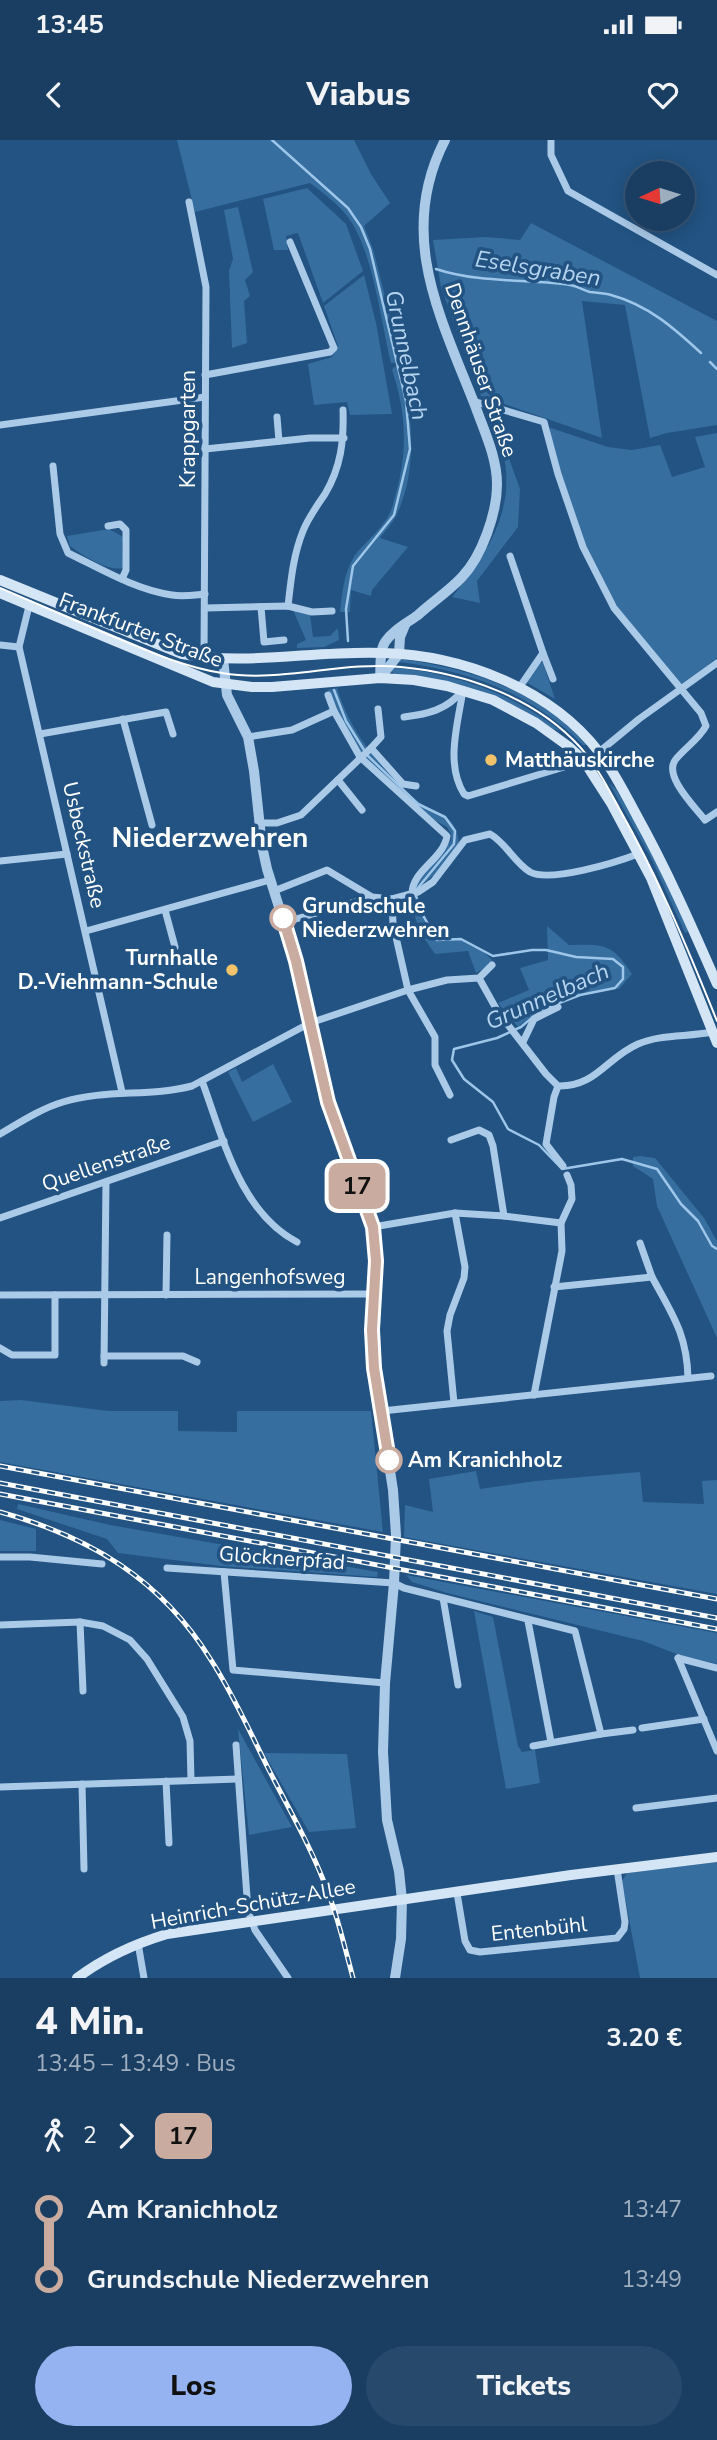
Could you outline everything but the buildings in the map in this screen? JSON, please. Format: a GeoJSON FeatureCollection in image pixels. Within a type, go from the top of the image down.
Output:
{"type":"FeatureCollection","features":[{"type":"Feature","properties":{"kind":"main road","name":"Frankfurter Straße"},"geometry":{"type":"LineString","coordinates":[[0,579],[181,654],[223,659],[399,654],[454,663],[519,688],[561,714],[599,752],[657,854],[717,984]]}},
{"type":"Feature","properties":{"kind":"main road","name":"Frankfurter Straße"},"geometry":{"type":"LineString","coordinates":[[0,593],[191,674],[224,683],[272,687],[380,678],[422,681],[493,700],[536,723],[584,761],[611,803],[661,902],[715,1035]]}},
{"type":"Feature","properties":{"kind":"main road","name":"Frankfurter Straße"},"geometry":{"type":"LineString","coordinates":[[29,606],[32,593]]}},
{"type":"Feature","properties":{"kind":"main road"},"geometry":{"type":"LineString","coordinates":[[584,761],[599,752]]}},
{"type":"Feature","properties":{"kind":"main road","name":"Heinrich-Schütz-Allee"},"geometry":{"type":"LineString","coordinates":[[78,1978],[109,1956],[167,1934],[717,1857]]}},
{"type":"Feature","properties":{"kind":"street","name":"Dennhäuser Straße"},"geometry":{"type":"LineString","coordinates":[[382,653],[388,639],[463,576],[493,516],[497,481],[495,464],[432,292],[423,251],[423,208],[428,180],[445,140]]}},
{"type":"Feature","properties":{"kind":"street"},"geometry":{"type":"LineString","coordinates":[[551,140],[551,155],[568,191],[717,275]]}},
{"type":"Feature","properties":{"kind":"street","name":"Krappgarten"},"geometry":{"type":"LineString","coordinates":[[189,202],[206,287],[204,658]]}},
{"type":"Feature","properties":{"kind":"street"},"geometry":{"type":"LineString","coordinates":[[205,375],[330,352],[334,348],[290,242]]}},
{"type":"Feature","properties":{"kind":"street"},"geometry":{"type":"LineString","coordinates":[[0,425],[205,397]]}},
{"type":"Feature","properties":{"kind":"street"},"geometry":{"type":"LineString","coordinates":[[473,401],[544,422],[558,474],[583,547],[614,608],[701,713],[706,726],[700,736],[673,762],[671,769],[680,789],[705,820],[717,812]]}},
{"type":"Feature","properties":{"kind":"street"},"geometry":{"type":"LineString","coordinates":[[288,606],[293,559],[304,528],[333,478],[344,438],[343,410]]}},
{"type":"Feature","properties":{"kind":"street"},"geometry":{"type":"LineString","coordinates":[[277,416],[279,441]]}},
{"type":"Feature","properties":{"kind":"street"},"geometry":{"type":"LineString","coordinates":[[205,449],[279,441],[344,438]]}},
{"type":"Feature","properties":{"kind":"street"},"geometry":{"type":"LineString","coordinates":[[53,466],[60,534],[68,553],[122,579],[163,593],[176,596],[205,594]]}},
{"type":"Feature","properties":{"kind":"street"},"geometry":{"type":"LineString","coordinates":[[108,526],[120,524],[126,530],[126,570],[122,579]]}},
{"type":"Feature","properties":{"kind":"street"},"geometry":{"type":"LineString","coordinates":[[510,556],[553,679]]}},
{"type":"Feature","properties":{"kind":"street","name":"Usbeckstraße"},"geometry":{"type":"LineString","coordinates":[[29,606],[19,647],[122,1093]]}},
{"type":"Feature","properties":{"kind":"street"},"geometry":{"type":"LineString","coordinates":[[206,608],[288,606],[312,612],[332,611]]}},
{"type":"Feature","properties":{"kind":"street"},"geometry":{"type":"LineString","coordinates":[[261,607],[264,642],[284,640]]}},
{"type":"Feature","properties":{"kind":"street"},"geometry":{"type":"LineString","coordinates":[[380,678],[399,654],[400,637],[405,625]]}},
{"type":"Feature","properties":{"kind":"street"},"geometry":{"type":"LineString","coordinates":[[0,645],[19,647]]}},
{"type":"Feature","properties":{"kind":"street"},"geometry":{"type":"LineString","coordinates":[[380,678],[382,653]]}},
{"type":"Feature","properties":{"kind":"street"},"geometry":{"type":"LineString","coordinates":[[519,688],[543,653]]}},
{"type":"Feature","properties":{"kind":"street"},"geometry":{"type":"LineString","coordinates":[[223,659],[224,683],[248,737],[259,823],[272,886],[296,961],[328,1102],[373,1227],[376,1261],[372,1330],[374,1368],[382,1411],[396,1535],[383,1732],[384,1794],[402,1900],[401,1939],[395,1978]]}},
{"type":"Feature","properties":{"kind":"street"},"geometry":{"type":"LineString","coordinates":[[599,752],[639,719],[717,663]]}},
{"type":"Feature","properties":{"kind":"street"},"geometry":{"type":"LineString","coordinates":[[404,717],[429,713],[443,707],[454,701],[463,690]]}},
{"type":"Feature","properties":{"kind":"street"},"geometry":{"type":"LineString","coordinates":[[463,690],[454,752],[455,768],[464,794],[468,796],[584,761]]}},
{"type":"Feature","properties":{"kind":"street"},"geometry":{"type":"LineString","coordinates":[[328,695],[334,711],[365,753],[447,836],[445,846],[412,884],[415,893]]}},
{"type":"Feature","properties":{"kind":"street"},"geometry":{"type":"LineString","coordinates":[[259,823],[277,822],[300,815],[338,779],[381,737],[378,709]]}},
{"type":"Feature","properties":{"kind":"street"},"geometry":{"type":"LineString","coordinates":[[248,737],[292,730],[334,711]]}},
{"type":"Feature","properties":{"kind":"street"},"geometry":{"type":"LineString","coordinates":[[40,734],[166,712],[173,734]]}},
{"type":"Feature","properties":{"kind":"street"},"geometry":{"type":"LineString","coordinates":[[123,719],[152,825]]}},
{"type":"Feature","properties":{"kind":"street"},"geometry":{"type":"LineString","coordinates":[[365,753],[403,784],[416,786]]}},
{"type":"Feature","properties":{"kind":"street"},"geometry":{"type":"LineString","coordinates":[[338,779],[362,810]]}},
{"type":"Feature","properties":{"kind":"street"},"geometry":{"type":"LineString","coordinates":[[289,921],[372,897],[392,899],[415,893],[433,882],[465,840],[490,834],[500,840],[530,872],[538,874],[570,872],[638,854]]}},
{"type":"Feature","properties":{"kind":"street"},"geometry":{"type":"LineString","coordinates":[[0,861],[67,854]]}},
{"type":"Feature","properties":{"kind":"street"},"geometry":{"type":"LineString","coordinates":[[86,931],[272,886],[318,871],[327,870],[372,897]]}},
{"type":"Feature","properties":{"kind":"street"},"geometry":{"type":"LineString","coordinates":[[392,899],[393,924],[408,990],[435,1037],[435,1065],[450,1095]]}},
{"type":"Feature","properties":{"kind":"street"},"geometry":{"type":"LineString","coordinates":[[165,910],[175,947]]}},
{"type":"Feature","properties":{"kind":"street"},"geometry":{"type":"LineString","coordinates":[[0,1134],[62,1102],[122,1093],[174,1091],[202,1081],[310,1023],[408,990],[447,980],[479,978],[492,965]]}},
{"type":"Feature","properties":{"kind":"street"},"geometry":{"type":"LineString","coordinates":[[479,978],[496,1009],[558,1086],[581,1084],[623,1051],[654,1039],[715,1035]]}},
{"type":"Feature","properties":{"kind":"street"},"geometry":{"type":"LineString","coordinates":[[521,1039],[534,1019],[558,1007]]}},
{"type":"Feature","properties":{"kind":"street"},"geometry":{"type":"LineString","coordinates":[[202,1081],[224,1140],[253,1204],[280,1233],[297,1242]]}},
{"type":"Feature","properties":{"kind":"street"},"geometry":{"type":"LineString","coordinates":[[558,1086],[546,1144],[563,1166]]}},
{"type":"Feature","properties":{"kind":"street"},"geometry":{"type":"LineString","coordinates":[[450,1140],[478,1130],[489,1135],[504,1216]]}},
{"type":"Feature","properties":{"kind":"street","name":"Quellenstraße"},"geometry":{"type":"LineString","coordinates":[[0,1218],[224,1140]]}},
{"type":"Feature","properties":{"kind":"street"},"geometry":{"type":"LineString","coordinates":[[534,1395],[562,1251],[561,1223],[572,1199],[568,1175]]}},
{"type":"Feature","properties":{"kind":"street"},"geometry":{"type":"LineString","coordinates":[[106,1182],[104,1360],[183,1356],[197,1362]]}},
{"type":"Feature","properties":{"kind":"street"},"geometry":{"type":"LineString","coordinates":[[373,1227],[455,1213],[561,1223]]}},
{"type":"Feature","properties":{"kind":"street"},"geometry":{"type":"LineString","coordinates":[[454,1403],[447,1331],[465,1267],[455,1213]]}},
{"type":"Feature","properties":{"kind":"street","name":"Langenhofsweg"},"geometry":{"type":"LineString","coordinates":[[166,1295],[167,1235]]}},
{"type":"Feature","properties":{"kind":"street"},"geometry":{"type":"LineString","coordinates":[[640,1243],[652,1277],[681,1331],[687,1354],[688,1378]]}},
{"type":"Feature","properties":{"kind":"street"},"geometry":{"type":"LineString","coordinates":[[554,1287],[652,1277]]}},
{"type":"Feature","properties":{"kind":"street","name":"Langenhofsweg"},"geometry":{"type":"LineString","coordinates":[[0,1295],[374,1294]]}},
{"type":"Feature","properties":{"kind":"street"},"geometry":{"type":"LineString","coordinates":[[0,1348],[12,1355],[55,1355],[55,1295]]}},
{"type":"Feature","properties":{"kind":"street"},"geometry":{"type":"LineString","coordinates":[[382,1411],[711,1376]]}},
{"type":"Feature","properties":{"kind":"street"},"geometry":{"type":"LineString","coordinates":[[0,1557],[102,1564]]}},
{"type":"Feature","properties":{"kind":"street","name":"Glöcknerpfad"},"geometry":{"type":"LineString","coordinates":[[167,1568],[394,1583],[528,1621],[575,1631],[601,1734]]}},
{"type":"Feature","properties":{"kind":"street"},"geometry":{"type":"LineString","coordinates":[[224,1572],[233,1670],[385,1683]]}},
{"type":"Feature","properties":{"kind":"street"},"geometry":{"type":"LineString","coordinates":[[443,1598],[458,1685]]}},
{"type":"Feature","properties":{"kind":"street"},"geometry":{"type":"LineString","coordinates":[[528,1621],[551,1742]]}},
{"type":"Feature","properties":{"kind":"street"},"geometry":{"type":"LineString","coordinates":[[0,1625],[80,1622],[103,1626],[130,1640],[147,1659],[188,1728],[191,1780]]}},
{"type":"Feature","properties":{"kind":"street"},"geometry":{"type":"LineString","coordinates":[[80,1622],[83,1690]]}},
{"type":"Feature","properties":{"kind":"street"},"geometry":{"type":"LineString","coordinates":[[717,1668],[678,1658],[717,1751]]}},
{"type":"Feature","properties":{"kind":"street"},"geometry":{"type":"LineString","coordinates":[[533,1745],[704,1719]]}},
{"type":"Feature","properties":{"kind":"street"},"geometry":{"type":"LineString","coordinates":[[236,1745],[248,1911],[288,1978]]}},
{"type":"Feature","properties":{"kind":"street"},"geometry":{"type":"LineString","coordinates":[[0,1787],[238,1779]]}},
{"type":"Feature","properties":{"kind":"street"},"geometry":{"type":"LineString","coordinates":[[166,1781],[169,1843]]}},
{"type":"Feature","properties":{"kind":"street"},"geometry":{"type":"LineString","coordinates":[[82,1784],[84,1870]]}},
{"type":"Feature","properties":{"kind":"street"},"geometry":{"type":"LineString","coordinates":[[636,1808],[717,1798]]}},
{"type":"Feature","properties":{"kind":"street","name":"Entenbühl"},"geometry":{"type":"LineString","coordinates":[[457,1893],[465,1941],[470,1950],[480,1952],[617,1938],[624,1929],[617,1869]]}},
{"type":"Feature","properties":{"kind":"street"},"geometry":{"type":"LineString","coordinates":[[138,1943],[144,1978]]}},
{"type":"Feature","properties":{"kind":"shaded area"},"geometry":{"type":"Polygon","coordinates":[[[177,140],[354,140],[371,174],[390,203],[364,226],[373,249],[402,363],[391,363],[370,266],[356,230],[330,198],[310,183],[195,212],[177,140]]]}},
{"type":"Feature","properties":{"kind":"shaded area"},"geometry":{"type":"Polygon","coordinates":[[[307,188],[346,224],[363,271],[323,303],[298,233],[286,236],[288,250],[274,250],[263,199],[307,188]]]}},
{"type":"Feature","properties":{"kind":"shaded area"},"geometry":{"type":"Polygon","coordinates":[[[238,207],[253,272],[245,280],[250,296],[244,301],[247,343],[232,348],[229,271],[233,259],[224,210],[238,207]]]}},
{"type":"Feature","properties":{"kind":"shaded area"},"geometry":{"type":"Polygon","coordinates":[[[531,223],[717,321],[717,425],[650,438],[625,305],[582,301],[602,438],[481,396],[441,287],[433,240],[486,237],[520,240],[531,223]]]}},
{"type":"Feature","properties":{"kind":"shaded area"},"geometry":{"type":"Polygon","coordinates":[[[364,275],[376,323],[392,414],[350,415],[347,402],[314,405],[308,364],[332,357],[338,346],[324,306],[364,275]]]}},
{"type":"Feature","properties":{"kind":"shaded area"},"geometry":{"type":"Polygon","coordinates":[[[403,366],[411,442],[408,480],[396,516],[380,538],[408,547],[372,590],[371,596],[351,590],[350,612],[340,612],[348,568],[355,555],[387,519],[396,493],[404,431],[392,370],[394,367],[403,366]]]}},
{"type":"Feature","properties":{"kind":"shaded area"},"geometry":{"type":"Polygon","coordinates":[[[486,406],[491,408],[520,489],[518,527],[477,581],[480,603],[452,597],[476,565],[496,531],[506,493],[503,453],[486,406]]]}},
{"type":"Feature","properties":{"kind":"shaded area"},"geometry":{"type":"Polygon","coordinates":[[[551,428],[608,447],[632,450],[660,445],[672,477],[705,467],[695,437],[717,433],[717,658],[682,686],[624,616],[605,587],[585,544],[568,497],[549,430],[551,428]]]}},
{"type":"Feature","properties":{"kind":"shaded area"},"geometry":{"type":"Polygon","coordinates":[[[109,529],[125,538],[122,543],[124,568],[110,568],[88,558],[70,546],[67,536],[109,529]]]}},
{"type":"Feature","properties":{"kind":"shaded area"},"geometry":{"type":"Polygon","coordinates":[[[293,610],[310,615],[313,637],[330,636],[338,628],[339,640],[324,647],[297,648],[297,644],[306,640],[293,610]]]}},
{"type":"Feature","properties":{"kind":"shaded area"},"geometry":{"type":"Polygon","coordinates":[[[400,659],[452,669],[502,685],[547,710],[587,745],[583,745],[542,711],[498,687],[451,671],[399,662],[400,659]]]}},
{"type":"Feature","properties":{"kind":"shaded area"},"geometry":{"type":"Polygon","coordinates":[[[538,662],[543,663],[555,699],[526,682],[538,662]]]}},
{"type":"Feature","properties":{"kind":"shaded area"},"geometry":{"type":"Polygon","coordinates":[[[393,667],[461,680],[502,695],[561,731],[494,696],[394,674],[391,670],[393,667]]]}},
{"type":"Feature","properties":{"kind":"shaded area"},"geometry":{"type":"Polygon","coordinates":[[[337,688],[352,724],[397,783],[419,802],[445,816],[454,825],[459,842],[437,873],[416,889],[414,885],[451,841],[451,834],[447,827],[421,813],[360,757],[328,690],[337,688]]]}},
{"type":"Feature","properties":{"kind":"shaded area"},"geometry":{"type":"Polygon","coordinates":[[[609,783],[617,790],[655,857],[690,931],[685,933],[651,858],[609,783]]]}},
{"type":"Feature","properties":{"kind":"shaded area"},"geometry":{"type":"Polygon","coordinates":[[[417,899],[434,937],[457,939],[471,944],[492,960],[490,965],[476,973],[468,951],[435,954],[421,934],[414,914],[406,916],[404,903],[417,899]]]}},
{"type":"Feature","properties":{"kind":"shaded area"},"geometry":{"type":"Polygon","coordinates":[[[547,926],[569,945],[606,947],[619,956],[632,974],[619,989],[563,999],[546,1007],[518,1027],[498,1003],[529,990],[520,968],[548,960],[547,926]]]}},
{"type":"Feature","properties":{"kind":"shaded area"},"geometry":{"type":"Polygon","coordinates":[[[273,1064],[292,1102],[253,1122],[228,1072],[236,1068],[242,1082],[273,1064]]]}},
{"type":"Feature","properties":{"kind":"shaded area"},"geometry":{"type":"Polygon","coordinates":[[[633,1157],[655,1158],[704,1218],[717,1241],[717,1338],[657,1206],[653,1179],[633,1166],[633,1157]]]}},
{"type":"Feature","properties":{"kind":"shaded area"},"geometry":{"type":"Polygon","coordinates":[[[21,1400],[108,1411],[178,1411],[178,1431],[237,1432],[237,1411],[371,1411],[383,1532],[0,1462],[0,1401],[21,1400]]]}},
{"type":"Feature","properties":{"kind":"shaded area"},"geometry":{"type":"Polygon","coordinates":[[[476,1471],[480,1489],[640,1472],[643,1502],[704,1504],[702,1481],[717,1480],[717,1594],[404,1537],[405,1505],[433,1512],[429,1479],[476,1471]]]}},
{"type":"Feature","properties":{"kind":"shaded area"},"geometry":{"type":"Polygon","coordinates":[[[18,1504],[110,1525],[378,1572],[377,1577],[221,1566],[118,1553],[107,1539],[17,1509],[18,1504]]]}},
{"type":"Feature","properties":{"kind":"shaded area"},"geometry":{"type":"Polygon","coordinates":[[[0,1520],[36,1529],[36,1551],[0,1551],[0,1520]]]}},
{"type":"Feature","properties":{"kind":"shaded area"},"geometry":{"type":"Polygon","coordinates":[[[406,1575],[717,1633],[717,1664],[679,1655],[643,1641],[447,1593],[412,1582],[406,1575]]]}},
{"type":"Feature","properties":{"kind":"shaded area"},"geometry":{"type":"Polygon","coordinates":[[[474,1611],[493,1617],[518,1746],[522,1752],[535,1750],[540,1783],[506,1789],[474,1611]]]}},
{"type":"Feature","properties":{"kind":"shaded area"},"geometry":{"type":"Polygon","coordinates":[[[238,1729],[292,1827],[249,1835],[238,1729]]]}},
{"type":"Feature","properties":{"kind":"shaded area"},"geometry":{"type":"Polygon","coordinates":[[[264,1753],[347,1754],[356,1828],[309,1832],[264,1753]]]}},
{"type":"Feature","properties":{"kind":"shaded area"},"geometry":{"type":"Polygon","coordinates":[[[717,1862],[717,1978],[640,1978],[622,1881],[627,1873],[717,1862]]]}},
{"type":"Feature","properties":{"kind":"waterway","name":"Grunnelbach"},"geometry":{"type":"LineString","coordinates":[[272,140],[348,208],[361,227],[370,249],[406,401],[410,449],[394,515],[353,566],[346,609],[348,641]]}},
{"type":"Feature","properties":{"kind":"waterway","name":"Eselsgraben"},"geometry":{"type":"LineString","coordinates":[[436,269],[468,277],[570,285],[624,299],[649,311],[701,353]]}},
{"type":"Feature","properties":{"kind":"waterway","name":"Eselsgraben"},"geometry":{"type":"LineString","coordinates":[[710,362],[717,369]]}},
{"type":"Feature","properties":{"kind":"waterway","name":"Grunnelbach"},"geometry":{"type":"LineString","coordinates":[[334,690],[346,721],[364,750]]}},
{"type":"Feature","properties":{"kind":"waterway","name":"Grunnelbach"},"geometry":{"type":"LineString","coordinates":[[368,756],[418,804],[445,817],[455,831],[454,844],[417,889]]}},
{"type":"Feature","properties":{"kind":"waterway","name":"Grunnelbach"},"geometry":{"type":"LineString","coordinates":[[416,896],[437,940],[461,939],[493,956],[546,950],[576,957],[613,959],[623,967],[623,979],[615,988],[580,995],[541,1010],[521,1027],[497,1038],[454,1049],[452,1060],[464,1079],[493,1102],[508,1129],[539,1145],[562,1169],[622,1159],[657,1169],[681,1204],[698,1221],[712,1246],[717,1249]]}},
{"type":"Feature","properties":{"kind":"tram line"},"geometry":{"type":"LineString","coordinates":[[0,588],[152,653],[208,670],[266,675],[356,667],[401,667],[450,675],[498,691],[521,702],[562,730],[580,747],[607,785],[660,887],[717,1021]]}},
{"type":"Feature","properties":{"kind":"railway"},"geometry":{"type":"LineString","coordinates":[[0,1466],[717,1599]]}},
{"type":"Feature","properties":{"kind":"railway"},"geometry":{"type":"LineString","coordinates":[[0,1483],[717,1618]]}},
{"type":"Feature","properties":{"kind":"railway"},"geometry":{"type":"LineString","coordinates":[[0,1494],[717,1629]]}},
{"type":"Feature","properties":{"kind":"railway"},"geometry":{"type":"LineString","coordinates":[[0,1512],[33,1522],[93,1548],[146,1584],[170,1606],[191,1631],[227,1686],[310,1849],[331,1902],[353,1978]]}},
{"type":"Feature","properties":{"kind":"bus line","name":"17"},"geometry":{"type":"LineString","coordinates":[[283,918],[296,961],[328,1102],[373,1227],[376,1261],[372,1330],[374,1368],[389,1460]]}},
{"type":"Feature","properties":{"kind":"place","name":"Matthäuskirche"},"geometry":{"type":"Point","coordinates":[491,760]}},
{"type":"Feature","properties":{"kind":"place","name":"Grundschule Niederzwehren"},"geometry":{"type":"Point","coordinates":[283,918]}},
{"type":"Feature","properties":{"kind":"place","name":"Turnhalle D.-Viehmann-Schule"},"geometry":{"type":"Point","coordinates":[232,970]}},
{"type":"Feature","properties":{"kind":"place","name":"Am Kranichholz"},"geometry":{"type":"Point","coordinates":[389,1460]}},
{"type":"Feature","properties":{"kind":"district","name":"Niederzwehren"},"geometry":{"type":"Point","coordinates":[210,837]}}]}
